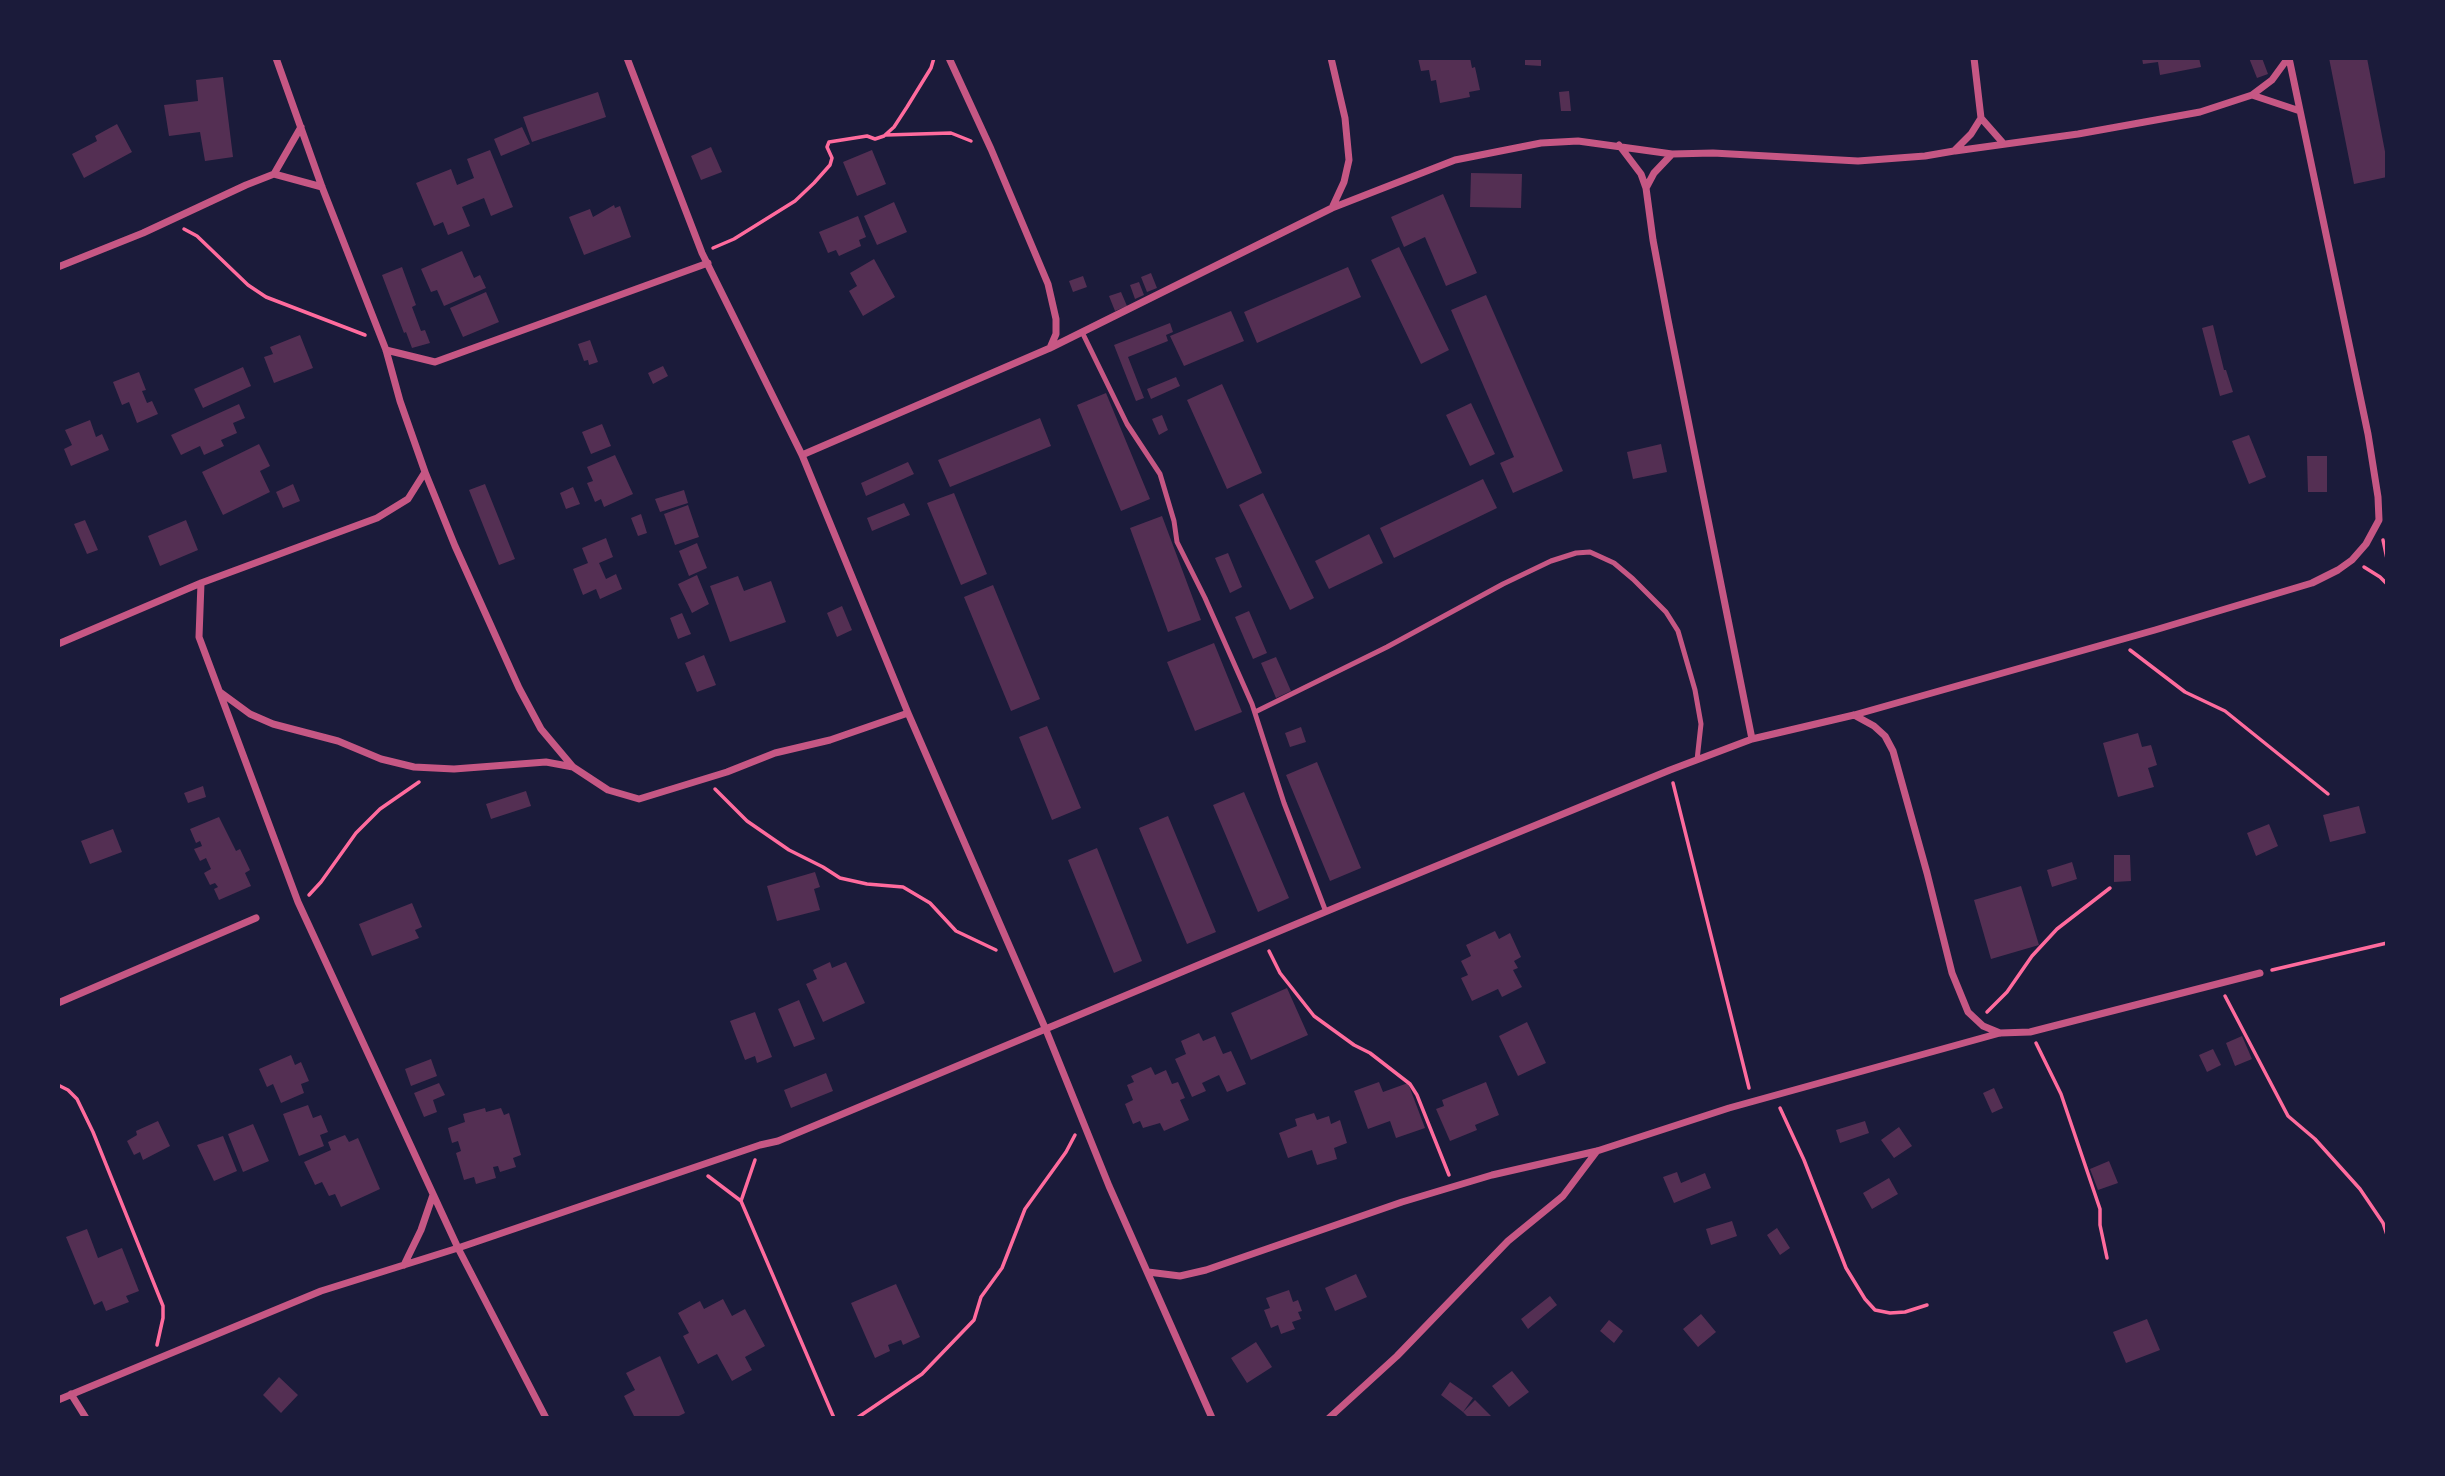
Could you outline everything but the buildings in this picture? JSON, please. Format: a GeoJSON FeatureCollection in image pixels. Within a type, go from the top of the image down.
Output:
{"type":"FeatureCollection","features":[{"type":"Feature","properties":{"kind":"street"},"geometry":{"type":"LineString","coordinates":[[276,58],[322,187],[384,346],[425,472],[455,546],[519,688],[541,729],[573,767],[608,790],[639,799],[705,779],[775,753],[830,740],[908,713]]}},
{"type":"Feature","properties":{"kind":"street"},"geometry":{"type":"LineString","coordinates":[[627,58],[702,253],[802,455],[908,713],[1212,1418]]}},
{"type":"Feature","properties":{"kind":"street"},"geometry":{"type":"LineString","coordinates":[[949,58],[1048,284],[1056,319],[1056,334],[1050,348]]}},
{"type":"Feature","properties":{"kind":"street"},"geometry":{"type":"LineString","coordinates":[[1331,58],[1345,118],[1349,160],[1344,182],[1332,208]]}},
{"type":"Feature","properties":{"kind":"street"},"geometry":{"type":"LineString","coordinates":[[1974,58],[1981,118],[2003,143]]}},
{"type":"Feature","properties":{"kind":"street"},"geometry":{"type":"LineString","coordinates":[[802,455],[1050,348],[1332,208],[1455,160],[1541,143],[1577,141],[1672,154],[1713,153],[1857,161],[1925,156],[2078,134],[2200,112],[2252,95],[2272,80],[2288,58]]}},
{"type":"Feature","properties":{"kind":"street"},"geometry":{"type":"LineString","coordinates":[[58,1400],[321,1291],[778,1141],[1670,770],[1752,739],[1854,715],[2312,583],[2352,560],[2366,544],[2379,520],[2378,497],[2368,433],[2288,58]]}},
{"type":"Feature","properties":{"kind":"street"},"geometry":{"type":"LineString","coordinates":[[2252,95],[2300,111]]}},
{"type":"Feature","properties":{"kind":"street"},"geometry":{"type":"LineString","coordinates":[[1954,151],[1971,134],[1981,118]]}},
{"type":"Feature","properties":{"kind":"street"},"geometry":{"type":"LineString","coordinates":[[274,174],[301,127]]}},
{"type":"Feature","properties":{"kind":"street"},"geometry":{"type":"LineString","coordinates":[[1619,145],[1641,174],[1646,188],[1666,307],[1752,739]]}},
{"type":"Feature","properties":{"kind":"street"},"geometry":{"type":"LineString","coordinates":[[1646,188],[1654,173],[1672,154]]}},
{"type":"Feature","properties":{"kind":"street"},"geometry":{"type":"LineString","coordinates":[[58,267],[170,222],[274,174],[322,187]]}},
{"type":"Feature","properties":{"kind":"street"},"geometry":{"type":"LineString","coordinates":[[384,346],[435,362],[708,263]]}},
{"type":"Feature","properties":{"kind":"street"},"geometry":{"type":"LineString","coordinates":[[58,644],[201,583],[377,518],[408,499],[425,472]]}},
{"type":"Feature","properties":{"kind":"street"},"geometry":{"type":"LineString","coordinates":[[201,583],[199,637],[299,902],[458,1248],[546,1418]]}},
{"type":"Feature","properties":{"kind":"street"},"geometry":{"type":"LineString","coordinates":[[218,690],[250,714],[274,724],[338,741],[392,762],[414,767],[439,769],[546,762],[573,767]]}},
{"type":"Feature","properties":{"kind":"street"},"geometry":{"type":"LineString","coordinates":[[1854,715],[1874,726],[1885,736],[1893,751],[1952,973],[1968,1012],[1983,1026],[2000,1033]]}},
{"type":"Feature","properties":{"kind":"street"},"geometry":{"type":"LineString","coordinates":[[58,1003],[256,918]]}},
{"type":"Feature","properties":{"kind":"street"},"geometry":{"type":"LineString","coordinates":[[1148,1272],[1180,1276],[1453,1186],[1597,1151],[1752,1102],[2000,1033],[2029,1032],[2260,973]]}},
{"type":"Feature","properties":{"kind":"street"},"geometry":{"type":"LineString","coordinates":[[1329,1418],[1397,1356],[1508,1241],[1563,1196],[1597,1151]]}},
{"type":"Feature","properties":{"kind":"street"},"geometry":{"type":"LineString","coordinates":[[404,1265],[421,1230],[433,1195]]}},
{"type":"Feature","properties":{"kind":"street"},"geometry":{"type":"LineString","coordinates":[[71,1394],[86,1418]]}},
{"type":"Feature","properties":{"kind":"lane"},"geometry":{"type":"LineString","coordinates":[[1082,332],[1127,424],[1160,474],[1172,511],[1177,542],[1205,597],[1255,712],[1284,803],[1326,912]]}},
{"type":"Feature","properties":{"kind":"lane"},"geometry":{"type":"LineString","coordinates":[[1255,712],[1387,647],[1503,584],[1552,561],[1576,553],[1590,552],[1614,563],[1633,579],[1666,612],[1678,631],[1701,724],[1697,760]]}},
{"type":"Feature","properties":{"kind":"path"},"geometry":{"type":"LineString","coordinates":[[884,136],[900,117],[931,68],[934,58]]}},
{"type":"Feature","properties":{"kind":"path"},"geometry":{"type":"LineString","coordinates":[[702,253],[734,239],[795,201],[830,165],[832,158],[827,147],[829,142],[867,136],[875,139],[884,136],[951,133],[990,149]]}},
{"type":"Feature","properties":{"kind":"path"},"geometry":{"type":"LineString","coordinates":[[170,222],[197,236],[248,285],[266,297],[384,346]]}},
{"type":"Feature","properties":{"kind":"path"},"geometry":{"type":"LineString","coordinates":[[2352,560],[2387,584]]}},
{"type":"Feature","properties":{"kind":"path"},"geometry":{"type":"LineString","coordinates":[[2117,641],[2185,692],[2225,711],[2328,794]]}},
{"type":"Feature","properties":{"kind":"path"},"geometry":{"type":"LineString","coordinates":[[299,902],[313,892],[344,848],[380,809],[439,769]]}},
{"type":"Feature","properties":{"kind":"path"},"geometry":{"type":"LineString","coordinates":[[1670,770],[1752,1102]]}},
{"type":"Feature","properties":{"kind":"path"},"geometry":{"type":"LineString","coordinates":[[705,779],[747,821],[789,850],[840,878],[867,884],[903,887],[930,903],[956,931],[969,939],[1014,956]]}},
{"type":"Feature","properties":{"kind":"path"},"geometry":{"type":"LineString","coordinates":[[1976,1019],[1992,1009],[2032,956],[2057,929],[2110,888]]}},
{"type":"Feature","properties":{"kind":"path"},"geometry":{"type":"LineString","coordinates":[[1262,939],[1280,973],[1314,1016],[1354,1045],[1370,1053],[1410,1084],[1417,1095],[1453,1186]]}},
{"type":"Feature","properties":{"kind":"path"},"geometry":{"type":"LineString","coordinates":[[2260,973],[2387,943]]}},
{"type":"Feature","properties":{"kind":"path"},"geometry":{"type":"LineString","coordinates":[[2219,984],[2288,1116],[2315,1139],[2360,1189],[2383,1223],[2387,1235]]}},
{"type":"Feature","properties":{"kind":"path"},"geometry":{"type":"LineString","coordinates":[[2029,1032],[2061,1094],[2074,1130],[2100,1209],[2100,1224],[2107,1258]]}},
{"type":"Feature","properties":{"kind":"path"},"geometry":{"type":"LineString","coordinates":[[58,1085],[77,1099],[93,1132],[163,1306],[163,1318],[153,1360]]}},
{"type":"Feature","properties":{"kind":"path"},"geometry":{"type":"LineString","coordinates":[[1774,1097],[1804,1160],[1846,1268],[1865,1299],[1875,1310],[1891,1313],[1927,1305]]}},
{"type":"Feature","properties":{"kind":"path"},"geometry":{"type":"LineString","coordinates":[[857,1418],[922,1374],[974,1320],[981,1297],[1002,1268],[1025,1209],[1066,1152],[1082,1121]]}},
{"type":"Feature","properties":{"kind":"path"},"geometry":{"type":"LineString","coordinates":[[741,1201],[760,1145]]}},
{"type":"Feature","properties":{"kind":"path"},"geometry":{"type":"LineString","coordinates":[[697,1168],[741,1201],[834,1418]]}}]}
